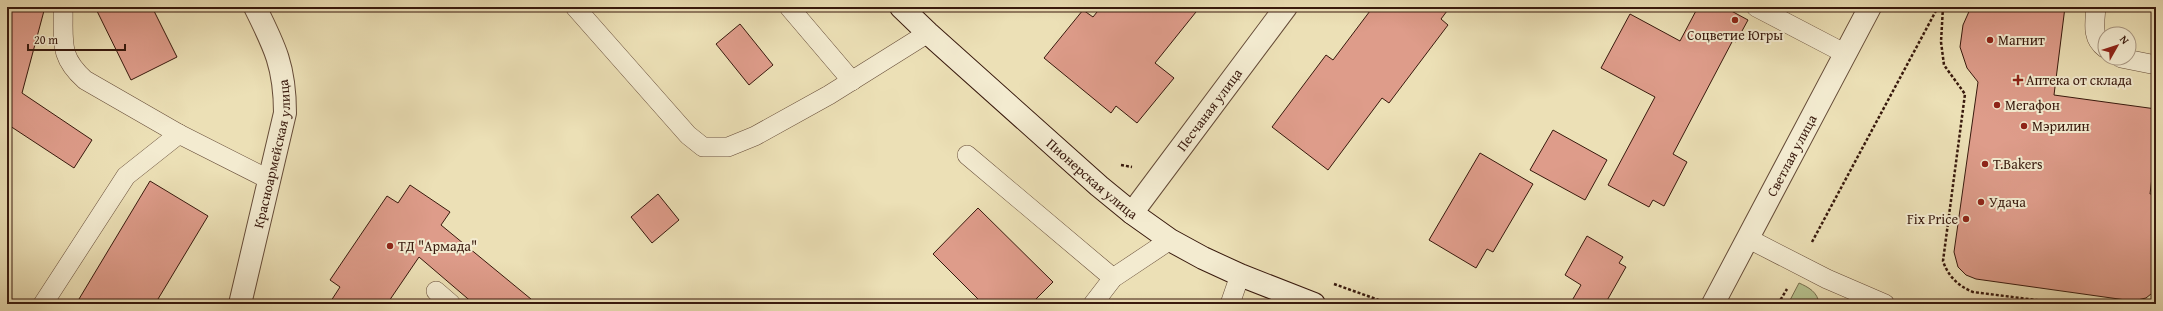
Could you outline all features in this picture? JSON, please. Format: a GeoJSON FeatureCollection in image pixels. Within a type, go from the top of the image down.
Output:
{"type":"FeatureCollection","features":[{"type":"Feature","properties":{"kind":"street","name":"Красноармейская улица"},"geometry":{"type":"LineString","coordinates":[[240,304],[285,113],[285,91],[281,66],[271,40],[255,7]]}},
{"type":"Feature","properties":{"kind":"street","name":"Пионерская улица"},"geometry":{"type":"LineString","coordinates":[[901,7],[928,33],[1132,213],[1170,240],[1203,258],[1240,275],[1314,304]]}},
{"type":"Feature","properties":{"kind":"street","name":"Песчаная улица"},"geometry":{"type":"LineString","coordinates":[[1132,213],[1286,7]]}},
{"type":"Feature","properties":{"kind":"street","name":"Светлая улица"},"geometry":{"type":"LineString","coordinates":[[1713,304],[1870,7]]}},
{"type":"Feature","properties":{"kind":"lane"},"geometry":{"type":"LineString","coordinates":[[63,7],[65,56],[72,68],[85,80],[179,134],[270,180]]}},
{"type":"Feature","properties":{"kind":"lane"},"geometry":{"type":"LineString","coordinates":[[575,7],[688,136],[703,147],[728,146],[755,136],[852,81],[928,33]]}},
{"type":"Feature","properties":{"kind":"lane"},"geometry":{"type":"LineString","coordinates":[[789,7],[852,81]]}},
{"type":"Feature","properties":{"kind":"lane"},"geometry":{"type":"LineString","coordinates":[[1756,7],[1846,54]]}},
{"type":"Feature","properties":{"kind":"lane"},"geometry":{"type":"LineString","coordinates":[[2096,7],[2094,32],[2097,38]]}},
{"type":"Feature","properties":{"kind":"lane"},"geometry":{"type":"LineString","coordinates":[[2137,61],[2156,65]]}},
{"type":"Feature","properties":{"kind":"lane"},"geometry":{"type":"LineString","coordinates":[[43,304],[126,176],[179,134]]}},
{"type":"Feature","properties":{"kind":"lane"},"geometry":{"type":"LineString","coordinates":[[967,155],[1113,278]]}},
{"type":"Feature","properties":{"kind":"lane"},"geometry":{"type":"LineString","coordinates":[[1747,238],[1799,265],[1885,304]]}},
{"type":"Feature","properties":{"kind":"lane"},"geometry":{"type":"LineString","coordinates":[[1094,304],[1113,278],[1170,240]]}},
{"type":"Feature","properties":{"kind":"lane"},"geometry":{"type":"LineString","coordinates":[[1230,304],[1240,275]]}},
{"type":"Feature","properties":{"kind":"lane"},"geometry":{"type":"LineString","coordinates":[[436,291],[451,304]]}},
{"type":"Feature","properties":{"kind":"path"},"geometry":{"type":"LineString","coordinates":[[1778,304],[1938,7]]}},
{"type":"Feature","properties":{"kind":"path"},"geometry":{"type":"LineString","coordinates":[[1943,7],[1941,42],[1944,65],[1965,94],[1943,261],[1946,271],[1964,288],[1973,292],[2068,304]]}},
{"type":"Feature","properties":{"kind":"green space"},"geometry":{"type":"Polygon","coordinates":[[[1799,283],[1815,293],[1819,304],[1788,304],[1799,283]]]}},
{"type":"Feature","properties":{"kind":"building"},"geometry":{"type":"Polygon","coordinates":[[[7,7],[45,7],[22,93],[92,140],[74,168],[7,124],[7,7]]]}},
{"type":"Feature","properties":{"kind":"building"},"geometry":{"type":"Polygon","coordinates":[[[95,7],[152,7],[177,57],[131,80],[95,7]]]}},
{"type":"Feature","properties":{"kind":"building"},"geometry":{"type":"Polygon","coordinates":[[[1101,7],[1200,7],[1155,63],[1174,78],[1137,123],[1116,106],[1111,113],[1044,58],[1083,10],[1093,17],[1101,7]]]}},
{"type":"Feature","properties":{"kind":"building"},"geometry":{"type":"Polygon","coordinates":[[[1373,7],[1450,7],[1441,19],[1448,25],[1389,103],[1382,98],[1328,170],[1272,127],[1326,55],[1333,60],[1373,7]]]}},
{"type":"Feature","properties":{"kind":"building"},"geometry":{"type":"Polygon","coordinates":[[[1698,7],[1724,7],[1748,20],[1736,42],[1733,40],[1673,154],[1687,162],[1664,206],[1653,200],[1649,207],[1608,185],[1655,97],[1601,68],[1630,14],[1680,41],[1698,7]]]}},
{"type":"Feature","properties":{"kind":"building"},"geometry":{"type":"Polygon","coordinates":[[[1971,7],[2065,7],[2054,95],[2156,109],[2156,144],[2150,194],[2156,194],[2156,290],[2146,298],[2133,301],[1976,279],[1966,275],[1958,267],[1954,252],[1978,82],[1967,68],[1960,47],[1963,25],[1971,7]]]}},
{"type":"Feature","properties":{"kind":"building"},"geometry":{"type":"Polygon","coordinates":[[[740,24],[773,65],[749,85],[716,44],[740,24]]]}},
{"type":"Feature","properties":{"kind":"building"},"geometry":{"type":"Polygon","coordinates":[[[1553,130],[1607,160],[1585,200],[1530,170],[1553,130]]]}},
{"type":"Feature","properties":{"kind":"building"},"geometry":{"type":"Polygon","coordinates":[[[1480,153],[1533,184],[1493,252],[1487,249],[1476,268],[1429,240],[1480,153]]]}},
{"type":"Feature","properties":{"kind":"building"},"geometry":{"type":"Polygon","coordinates":[[[150,181],[208,216],[155,304],[76,304],[150,181]]]}},
{"type":"Feature","properties":{"kind":"building","name":"ТД \"Армада\""},"geometry":{"type":"Polygon","coordinates":[[[410,185],[450,212],[441,225],[537,304],[474,304],[419,257],[387,304],[329,304],[340,287],[330,280],[387,196],[398,203],[410,185]]]}},
{"type":"Feature","properties":{"kind":"building"},"geometry":{"type":"Polygon","coordinates":[[[658,194],[679,220],[652,243],[631,217],[658,194]]]}},
{"type":"Feature","properties":{"kind":"building"},"geometry":{"type":"Polygon","coordinates":[[[978,208],[1053,282],[1031,304],[983,304],[933,254],[978,208]]]}},
{"type":"Feature","properties":{"kind":"building"},"geometry":{"type":"Polygon","coordinates":[[[1587,236],[1623,257],[1619,263],[1626,267],[1605,304],[1570,304],[1581,285],[1565,275],[1587,236]]]}},
{"type":"Feature","properties":{"kind":"place","name":"Соцветие Югры"},"geometry":{"type":"Point","coordinates":[1735,20]}},
{"type":"Feature","properties":{"kind":"place","name":"Магнит"},"geometry":{"type":"Point","coordinates":[1990,40]}},
{"type":"Feature","properties":{"kind":"place","name":"Аптека от склада"},"geometry":{"type":"Point","coordinates":[2018,80]}},
{"type":"Feature","properties":{"kind":"place","name":"Мегафон"},"geometry":{"type":"Point","coordinates":[1997,105]}},
{"type":"Feature","properties":{"kind":"place","name":"Мэрилин"},"geometry":{"type":"Point","coordinates":[2024,126]}},
{"type":"Feature","properties":{"kind":"place","name":"T.Bakers"},"geometry":{"type":"Point","coordinates":[1985,164]}},
{"type":"Feature","properties":{"kind":"place","name":"Удача"},"geometry":{"type":"Point","coordinates":[1981,202]}},
{"type":"Feature","properties":{"kind":"place","name":"Fix Price"},"geometry":{"type":"Point","coordinates":[1966,219]}},
{"type":"Feature","properties":{"kind":"place","name":"ТД \"Армада\""},"geometry":{"type":"Point","coordinates":[390,246]}}]}
